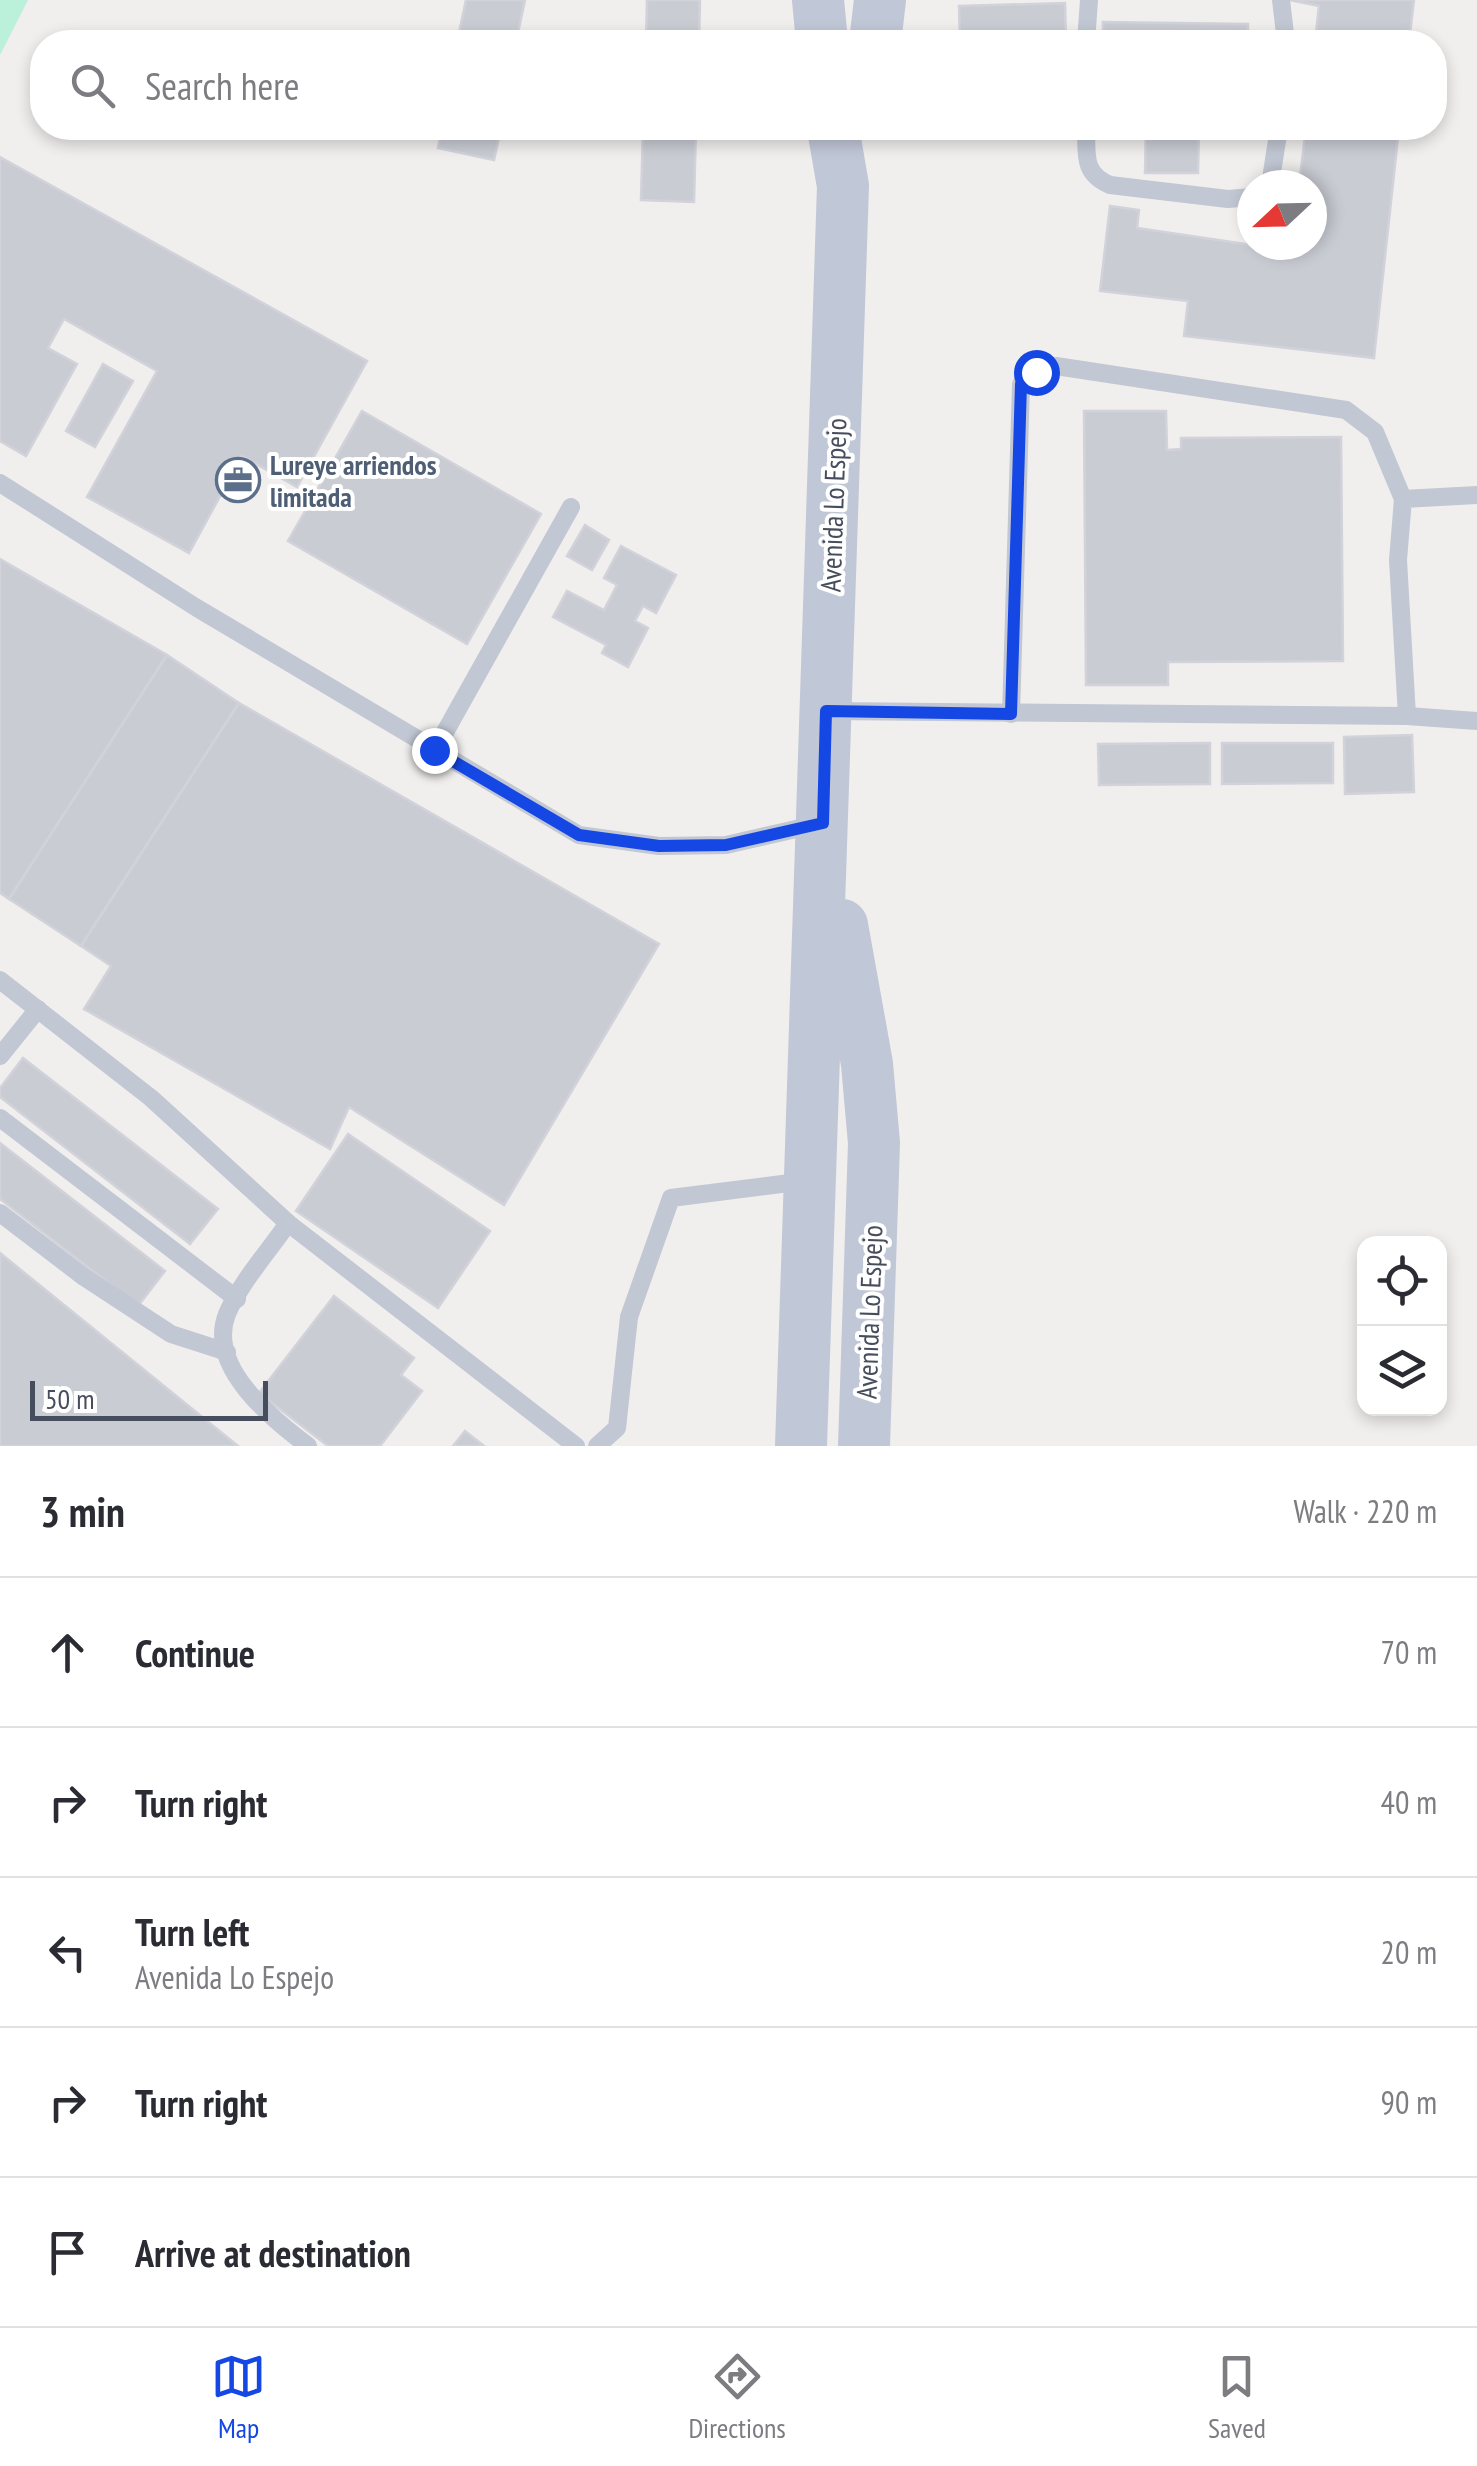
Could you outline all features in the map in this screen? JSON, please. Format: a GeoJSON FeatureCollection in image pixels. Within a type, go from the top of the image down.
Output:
{"type":"FeatureCollection","features":[{"type":"Feature","properties":{"kind":"main road"},"geometry":{"type":"LineString","coordinates":[[818,0],[821,30]]}},
{"type":"Feature","properties":{"kind":"main road"},"geometry":{"type":"LineString","coordinates":[[876,30],[880,0]]}},
{"type":"Feature","properties":{"kind":"main road","name":"Avenida Lo Espejo"},"geometry":{"type":"LineString","coordinates":[[801,1446],[843,186],[835,140]]}},
{"type":"Feature","properties":{"kind":"main road","name":"Avenida Lo Espejo"},"geometry":{"type":"LineString","coordinates":[[843,186],[856,140]]}},
{"type":"Feature","properties":{"kind":"main road","name":"Avenida Lo Espejo"},"geometry":{"type":"LineString","coordinates":[[823,823],[871,1103],[874,1184],[865,1422]]}},
{"type":"Feature","properties":{"kind":"main road"},"geometry":{"type":"LineString","coordinates":[[803,1395],[834,1382],[847,1384],[865,1422]]}},
{"type":"Feature","properties":{"kind":"lane"},"geometry":{"type":"LineString","coordinates":[[1087,30],[1089,0]]}},
{"type":"Feature","properties":{"kind":"lane"},"geometry":{"type":"LineString","coordinates":[[1281,0],[1285,30]]}},
{"type":"Feature","properties":{"kind":"lane"},"geometry":{"type":"LineString","coordinates":[[1086,140],[1086,165],[1095,178],[1110,184],[1237,198]]}},
{"type":"Feature","properties":{"kind":"lane"},"geometry":{"type":"LineString","coordinates":[[1273,170],[1278,140]]}},
{"type":"Feature","properties":{"kind":"lane"},"geometry":{"type":"LineString","coordinates":[[1011,714],[1021,384],[1036,372],[1056,366],[1346,410],[1376,432],[1402,499],[1398,560],[1407,716]]}},
{"type":"Feature","properties":{"kind":"lane"},"geometry":{"type":"LineString","coordinates":[[0,483],[197,608],[579,835],[659,846],[726,845],[823,823]]}},
{"type":"Feature","properties":{"kind":"lane"},"geometry":{"type":"LineString","coordinates":[[1402,499],[1477,496]]}},
{"type":"Feature","properties":{"kind":"lane"},"geometry":{"type":"LineString","coordinates":[[434,750],[571,506]]}},
{"type":"Feature","properties":{"kind":"lane"},"geometry":{"type":"LineString","coordinates":[[826,711],[1407,716],[1477,722]]}},
{"type":"Feature","properties":{"kind":"lane"},"geometry":{"type":"LineString","coordinates":[[0,980],[151,1098],[288,1223],[576,1446]]}},
{"type":"Feature","properties":{"kind":"lane"},"geometry":{"type":"LineString","coordinates":[[0,1056],[38,1009]]}},
{"type":"Feature","properties":{"kind":"lane"},"geometry":{"type":"LineString","coordinates":[[0,1118],[237,1300]]}},
{"type":"Feature","properties":{"kind":"lane"},"geometry":{"type":"LineString","coordinates":[[597,1446],[617,1428],[629,1318],[671,1198],[811,1180]]}},
{"type":"Feature","properties":{"kind":"lane"},"geometry":{"type":"LineString","coordinates":[[0,1213],[84,1277],[170,1334],[227,1352]]}},
{"type":"Feature","properties":{"kind":"lane"},"geometry":{"type":"LineString","coordinates":[[288,1223],[237,1300],[223,1332],[227,1352],[253,1403],[308,1446]]}},
{"type":"Feature","properties":{"kind":"green space"},"geometry":{"type":"Polygon","coordinates":[[[0,0],[28,0],[0,55],[0,0]]]}},
{"type":"Feature","properties":{"kind":"building"},"geometry":{"type":"Polygon","coordinates":[[[466,0],[525,0],[519,30],[460,30],[466,0]]]}},
{"type":"Feature","properties":{"kind":"building"},"geometry":{"type":"Polygon","coordinates":[[[647,0],[700,0],[699,30],[646,30],[647,0]]]}},
{"type":"Feature","properties":{"kind":"building"},"geometry":{"type":"Polygon","coordinates":[[[1290,0],[1414,0],[1410,30],[1316,30],[1319,6],[1290,0]]]}},
{"type":"Feature","properties":{"kind":"building"},"geometry":{"type":"Polygon","coordinates":[[[1065,3],[1066,30],[960,30],[959,6],[1065,3]]]}},
{"type":"Feature","properties":{"kind":"building"},"geometry":{"type":"Polygon","coordinates":[[[1103,22],[1248,24],[1248,30],[1103,30],[1103,22]]]}},
{"type":"Feature","properties":{"kind":"building"},"geometry":{"type":"Polygon","coordinates":[[[440,140],[498,140],[494,160],[438,148],[440,140]]]}},
{"type":"Feature","properties":{"kind":"building"},"geometry":{"type":"Polygon","coordinates":[[[643,140],[696,140],[694,202],[641,200],[643,140]]]}},
{"type":"Feature","properties":{"kind":"building"},"geometry":{"type":"Polygon","coordinates":[[[1146,140],[1199,140],[1198,173],[1145,173],[1146,140]]]}},
{"type":"Feature","properties":{"kind":"building"},"geometry":{"type":"Polygon","coordinates":[[[1305,140],[1398,140],[1374,358],[1184,336],[1188,301],[1100,291],[1110,206],[1139,210],[1137,228],[1237,243],[1237,260],[1327,260],[1327,170],[1301,170],[1305,140]]]}},
{"type":"Feature","properties":{"kind":"building"},"geometry":{"type":"Polygon","coordinates":[[[0,157],[367,361],[297,487],[242,456],[189,553],[87,497],[157,371],[64,319],[48,348],[77,364],[26,456],[0,441],[0,157]]]}},
{"type":"Feature","properties":{"kind":"building"},"geometry":{"type":"Polygon","coordinates":[[[103,364],[133,381],[95,447],[66,431],[103,364]]]}},
{"type":"Feature","properties":{"kind":"building"},"geometry":{"type":"Polygon","coordinates":[[[362,411],[541,514],[467,644],[288,541],[362,411]]]}},
{"type":"Feature","properties":{"kind":"building"},"geometry":{"type":"Polygon","coordinates":[[[1084,411],[1166,411],[1167,450],[1181,449],[1181,438],[1341,437],[1343,661],[1168,662],[1168,685],[1086,685],[1084,411]]]}},
{"type":"Feature","properties":{"kind":"building"},"geometry":{"type":"Polygon","coordinates":[[[585,525],[609,540],[592,570],[567,556],[585,525]]]}},
{"type":"Feature","properties":{"kind":"building"},"geometry":{"type":"Polygon","coordinates":[[[621,546],[676,575],[656,613],[643,606],[635,621],[648,628],[628,667],[602,653],[606,645],[553,617],[567,591],[604,610],[617,585],[604,578],[621,546]]]}},
{"type":"Feature","properties":{"kind":"building"},"geometry":{"type":"Polygon","coordinates":[[[0,559],[167,655],[9,899],[0,893],[0,559]]]}},
{"type":"Feature","properties":{"kind":"building"},"geometry":{"type":"Polygon","coordinates":[[[167,655],[239,703],[81,946],[9,899],[167,655]]]}},
{"type":"Feature","properties":{"kind":"building"},"geometry":{"type":"Polygon","coordinates":[[[239,703],[659,944],[504,1205],[349,1107],[330,1149],[84,1009],[111,966],[81,946],[239,703]]]}},
{"type":"Feature","properties":{"kind":"building"},"geometry":{"type":"Polygon","coordinates":[[[1412,735],[1414,792],[1345,794],[1344,737],[1412,735]]]}},
{"type":"Feature","properties":{"kind":"building"},"geometry":{"type":"Polygon","coordinates":[[[1210,743],[1210,784],[1099,785],[1098,744],[1210,743]]]}},
{"type":"Feature","properties":{"kind":"building"},"geometry":{"type":"Polygon","coordinates":[[[1222,743],[1333,743],[1333,783],[1222,784],[1222,743]]]}},
{"type":"Feature","properties":{"kind":"building"},"geometry":{"type":"Polygon","coordinates":[[[23,1058],[218,1209],[190,1244],[0,1097],[0,1088],[23,1058]]]}},
{"type":"Feature","properties":{"kind":"building"},"geometry":{"type":"Polygon","coordinates":[[[348,1134],[490,1231],[438,1308],[296,1211],[348,1134]]]}},
{"type":"Feature","properties":{"kind":"building"},"geometry":{"type":"Polygon","coordinates":[[[0,1143],[165,1271],[138,1306],[0,1199],[0,1143]]]}},
{"type":"Feature","properties":{"kind":"building"},"geometry":{"type":"Polygon","coordinates":[[[0,1253],[238,1446],[0,1446],[0,1253]]]}},
{"type":"Feature","properties":{"kind":"building"},"geometry":{"type":"Polygon","coordinates":[[[334,1296],[414,1358],[401,1375],[422,1391],[380,1446],[328,1446],[259,1393],[334,1296]]]}},
{"type":"Feature","properties":{"kind":"building"},"geometry":{"type":"Polygon","coordinates":[[[465,1431],[484,1446],[453,1446],[465,1431]]]}},
{"type":"Feature","properties":{"kind":"place","name":"Lureye arriendos limitada"},"geometry":{"type":"Point","coordinates":[238,480]}},
{"type":"Feature","properties":{"kind":"route"},"geometry":{"type":"LineString","coordinates":[[434,750],[579,835],[659,846],[726,845],[823,823],[826,711],[1011,714],[1021,384],[1036,372]]}}]}
